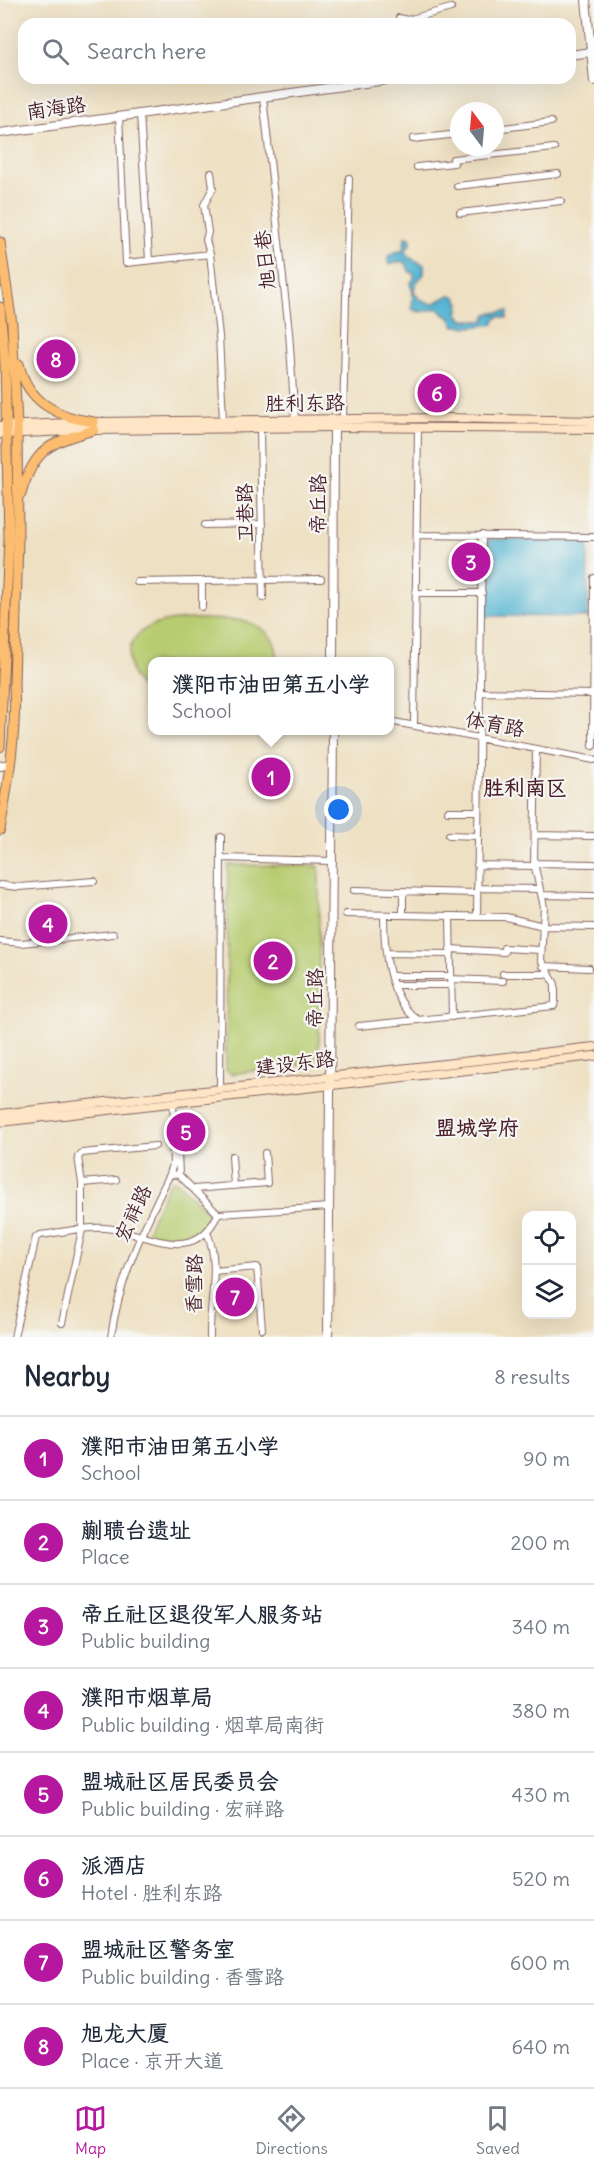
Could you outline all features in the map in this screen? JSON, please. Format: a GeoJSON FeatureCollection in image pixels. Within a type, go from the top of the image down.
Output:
{"type":"FeatureCollection","features":[{"type":"Feature","properties":{"kind":"main road"},"geometry":{"type":"LineString","coordinates":[[0,242],[14,343],[21,374],[39,401],[58,414],[94,426]]}},
{"type":"Feature","properties":{"kind":"main road"},"geometry":{"type":"LineString","coordinates":[[0,307],[8,429],[9,538],[0,747]]}},
{"type":"Feature","properties":{"kind":"main road"},"geometry":{"type":"LineString","coordinates":[[0,830],[15,705],[18,505],[8,429],[14,343]]}},
{"type":"Feature","properties":{"kind":"main road"},"geometry":{"type":"LineString","coordinates":[[0,366],[4,349]]}},
{"type":"Feature","properties":{"kind":"main road","name":"胜利东路"},"geometry":{"type":"LineString","coordinates":[[94,426],[260,428],[337,422],[446,418],[594,421]]}},
{"type":"Feature","properties":{"kind":"main road","name":"胜利东路"},"geometry":{"type":"LineString","coordinates":[[8,429],[223,420],[295,420],[418,427],[594,429]]}},
{"type":"Feature","properties":{"kind":"main road"},"geometry":{"type":"LineString","coordinates":[[18,505],[28,471],[41,454],[61,440],[94,426]]}},
{"type":"Feature","properties":{"kind":"main road"},"geometry":{"type":"LineString","coordinates":[[0,475],[8,496]]}},
{"type":"Feature","properties":{"kind":"main road","name":"建设东路"},"geometry":{"type":"LineString","coordinates":[[0,1114],[594,1047]]}},
{"type":"Feature","properties":{"kind":"main road","name":"建设东路"},"geometry":{"type":"LineString","coordinates":[[0,1122],[594,1056]]}},
{"type":"Feature","properties":{"kind":"street"},"geometry":{"type":"LineString","coordinates":[[586,0],[594,81]]}},
{"type":"Feature","properties":{"kind":"street"},"geometry":{"type":"LineString","coordinates":[[414,18],[451,8]]}},
{"type":"Feature","properties":{"kind":"street"},"geometry":{"type":"LineString","coordinates":[[576,54],[591,52]]}},
{"type":"Feature","properties":{"kind":"street","name":"南海路"},"geometry":{"type":"LineString","coordinates":[[0,133],[357,84]]}},
{"type":"Feature","properties":{"kind":"street","name":"旭日巷"},"geometry":{"type":"LineString","coordinates":[[263,97],[289,332],[295,420]]}},
{"type":"Feature","properties":{"kind":"street"},"geometry":{"type":"LineString","coordinates":[[141,114],[149,260]]}},
{"type":"Feature","properties":{"kind":"street"},"geometry":{"type":"LineString","coordinates":[[119,116],[126,263],[210,254]]}},
{"type":"Feature","properties":{"kind":"street"},"geometry":{"type":"LineString","coordinates":[[504,128],[551,122]]}},
{"type":"Feature","properties":{"kind":"street"},"geometry":{"type":"LineString","coordinates":[[413,139],[450,135]]}},
{"type":"Feature","properties":{"kind":"street"},"geometry":{"type":"LineString","coordinates":[[417,167],[554,147]]}},
{"type":"Feature","properties":{"kind":"street"},"geometry":{"type":"LineString","coordinates":[[211,173],[213,188],[204,205],[208,232],[206,240],[210,254],[219,336],[223,420]]}},
{"type":"Feature","properties":{"kind":"street"},"geometry":{"type":"LineString","coordinates":[[457,186],[558,174]]}},
{"type":"Feature","properties":{"kind":"street"},"geometry":{"type":"LineString","coordinates":[[337,422],[349,178]]}},
{"type":"Feature","properties":{"kind":"street"},"geometry":{"type":"LineString","coordinates":[[460,213],[561,201]]}},
{"type":"Feature","properties":{"kind":"street","name":"帝丘路"},"geometry":{"type":"LineString","coordinates":[[333,657],[337,422]]}},
{"type":"Feature","properties":{"kind":"street"},"geometry":{"type":"LineString","coordinates":[[414,725],[418,427]]}},
{"type":"Feature","properties":{"kind":"street","name":"卫巷路"},"geometry":{"type":"LineString","coordinates":[[260,428],[263,598]]}},
{"type":"Feature","properties":{"kind":"street"},"geometry":{"type":"LineString","coordinates":[[205,525],[262,524]]}},
{"type":"Feature","properties":{"kind":"street"},"geometry":{"type":"LineString","coordinates":[[417,535],[594,537]]}},
{"type":"Feature","properties":{"kind":"street"},"geometry":{"type":"LineString","coordinates":[[477,916],[483,535]]}},
{"type":"Feature","properties":{"kind":"street"},"geometry":{"type":"LineString","coordinates":[[593,746],[594,578]]}},
{"type":"Feature","properties":{"kind":"street"},"geometry":{"type":"LineString","coordinates":[[137,582],[321,579]]}},
{"type":"Feature","properties":{"kind":"street"},"geometry":{"type":"LineString","coordinates":[[202,581],[202,607]]}},
{"type":"Feature","properties":{"kind":"street"},"geometry":{"type":"LineString","coordinates":[[416,593],[482,593]]}},
{"type":"Feature","properties":{"kind":"street"},"geometry":{"type":"LineString","coordinates":[[481,692],[593,694]]}},
{"type":"Feature","properties":{"kind":"street","name":"体育路"},"geometry":{"type":"LineString","coordinates":[[394,722],[594,760]]}},
{"type":"Feature","properties":{"kind":"street","name":"帝丘路"},"geometry":{"type":"LineString","coordinates":[[328,1337],[333,735]]}},
{"type":"Feature","properties":{"kind":"street"},"geometry":{"type":"LineString","coordinates":[[359,1026],[554,1006],[555,984],[543,966],[540,950],[544,907],[534,864],[536,749]]}},
{"type":"Feature","properties":{"kind":"street"},"geometry":{"type":"LineString","coordinates":[[0,766],[7,770]]}},
{"type":"Feature","properties":{"kind":"street"},"geometry":{"type":"LineString","coordinates":[[447,811],[478,811]]}},
{"type":"Feature","properties":{"kind":"street"},"geometry":{"type":"LineString","coordinates":[[449,835],[478,836]]}},
{"type":"Feature","properties":{"kind":"street"},"geometry":{"type":"LineString","coordinates":[[535,835],[594,836]]}},
{"type":"Feature","properties":{"kind":"street"},"geometry":{"type":"LineString","coordinates":[[220,1089],[221,837]]}},
{"type":"Feature","properties":{"kind":"street"},"geometry":{"type":"LineString","coordinates":[[221,858],[333,861]]}},
{"type":"Feature","properties":{"kind":"street"},"geometry":{"type":"LineString","coordinates":[[477,865],[594,864]]}},
{"type":"Feature","properties":{"kind":"street"},"geometry":{"type":"LineString","coordinates":[[0,885],[19,886],[94,881]]}},
{"type":"Feature","properties":{"kind":"street"},"geometry":{"type":"LineString","coordinates":[[354,890],[477,890],[594,896]]}},
{"type":"Feature","properties":{"kind":"street"},"geometry":{"type":"LineString","coordinates":[[403,891],[403,915]]}},
{"type":"Feature","properties":{"kind":"street"},"geometry":{"type":"LineString","coordinates":[[346,914],[506,917],[543,926],[594,927]]}},
{"type":"Feature","properties":{"kind":"street"},"geometry":{"type":"LineString","coordinates":[[384,915],[391,976],[406,1011],[418,1020]]}},
{"type":"Feature","properties":{"kind":"street"},"geometry":{"type":"LineString","coordinates":[[450,916],[452,1017]]}},
{"type":"Feature","properties":{"kind":"street"},"geometry":{"type":"LineString","coordinates":[[0,941],[21,943],[113,934]]}},
{"type":"Feature","properties":{"kind":"street"},"geometry":{"type":"LineString","coordinates":[[387,954],[540,950]]}},
{"type":"Feature","properties":{"kind":"street"},"geometry":{"type":"LineString","coordinates":[[543,966],[589,968]]}},
{"type":"Feature","properties":{"kind":"street"},"geometry":{"type":"LineString","coordinates":[[394,985],[548,975]]}},
{"type":"Feature","properties":{"kind":"street"},"geometry":{"type":"LineString","coordinates":[[391,976],[451,980]]}},
{"type":"Feature","properties":{"kind":"street","name":"宏祥路"},"geometry":{"type":"LineString","coordinates":[[111,1337],[124,1277],[173,1164],[173,1102]]}},
{"type":"Feature","properties":{"kind":"street"},"geometry":{"type":"LineString","coordinates":[[174,1123],[177,1126],[179,1175]]}},
{"type":"Feature","properties":{"kind":"street"},"geometry":{"type":"LineString","coordinates":[[62,1323],[82,1230],[82,1183],[79,1155],[155,1146]]}},
{"type":"Feature","properties":{"kind":"street"},"geometry":{"type":"LineString","coordinates":[[194,1189],[267,1183],[265,1153]]}},
{"type":"Feature","properties":{"kind":"street"},"geometry":{"type":"LineString","coordinates":[[232,1156],[234,1186]]}},
{"type":"Feature","properties":{"kind":"street"},"geometry":{"type":"LineString","coordinates":[[170,1174],[179,1175],[218,1214],[329,1207]]}},
{"type":"Feature","properties":{"kind":"street"},"geometry":{"type":"LineString","coordinates":[[82,1183],[116,1180]]}},
{"type":"Feature","properties":{"kind":"street"},"geometry":{"type":"LineString","coordinates":[[14,1337],[36,1237],[106,1228],[140,1237],[182,1243],[207,1232],[218,1214]]}},
{"type":"Feature","properties":{"kind":"street","name":"香雪路"},"geometry":{"type":"LineString","coordinates":[[207,1232],[214,1271],[210,1337]]}},
{"type":"Feature","properties":{"kind":"street"},"geometry":{"type":"LineString","coordinates":[[214,1271],[257,1267],[262,1329]]}},
{"type":"Feature","properties":{"kind":"green space"},"geometry":{"type":"Polygon","coordinates":[[[189,619],[239,620],[261,628],[272,639],[277,657],[148,657],[148,692],[135,680],[131,670],[129,659],[132,643],[141,632],[155,625],[189,619]]]}},
{"type":"Feature","properties":{"kind":"green space"},"geometry":{"type":"Polygon","coordinates":[[[228,865],[319,866],[319,1056],[311,1063],[232,1074],[226,1070],[228,865]]]}},
{"type":"Feature","properties":{"kind":"green space"},"geometry":{"type":"Polygon","coordinates":[[[172,1180],[176,1181],[206,1211],[208,1217],[199,1231],[192,1234],[177,1237],[152,1235],[148,1229],[172,1180]]]}},
{"type":"Feature","properties":{"kind":"water"},"geometry":{"type":"Polygon","coordinates":[[[405,237],[409,237],[411,241],[406,249],[407,256],[424,265],[424,274],[414,289],[414,293],[421,300],[433,304],[449,295],[455,296],[460,303],[458,314],[463,320],[484,321],[487,314],[508,311],[507,318],[499,316],[494,324],[471,327],[455,326],[449,316],[438,308],[420,312],[412,309],[413,292],[410,284],[414,279],[414,274],[409,271],[406,263],[401,261],[390,265],[388,263],[388,257],[395,252],[402,251],[405,237]]]}},
{"type":"Feature","properties":{"kind":"water"},"geometry":{"type":"Polygon","coordinates":[[[488,539],[588,540],[588,617],[486,616],[488,539]]]}},
{"type":"Feature","properties":{"kind":"tunnel"},"geometry":{"type":"LineString","coordinates":[[6,311],[9,351]]}},
{"type":"Feature","properties":{"kind":"tunnel"},"geometry":{"type":"LineString","coordinates":[[11,449],[13,494]]}},
{"type":"Feature","properties":{"kind":"place","name":"旭龙大厦"},"geometry":{"type":"Point","coordinates":[56,359]}},
{"type":"Feature","properties":{"kind":"place","name":"派酒店"},"geometry":{"type":"Point","coordinates":[437,393]}},
{"type":"Feature","properties":{"kind":"place","name":"帝丘社区退役军人服务站"},"geometry":{"type":"Point","coordinates":[471,562]}},
{"type":"Feature","properties":{"kind":"place","name":"濮阳市油田第五小学"},"geometry":{"type":"Point","coordinates":[271,777]}},
{"type":"Feature","properties":{"kind":"place","name":"濮阳市烟草局"},"geometry":{"type":"Point","coordinates":[48,924]}},
{"type":"Feature","properties":{"kind":"place","name":"蒯聩台遗址"},"geometry":{"type":"Point","coordinates":[273,961]}},
{"type":"Feature","properties":{"kind":"place","name":"盟城社区居民委员会"},"geometry":{"type":"Point","coordinates":[186,1132]}},
{"type":"Feature","properties":{"kind":"place","name":"盟城社区警务室"},"geometry":{"type":"Point","coordinates":[235,1297]}},
{"type":"Feature","properties":{"kind":"district","name":"胜利南区"},"geometry":{"type":"Point","coordinates":[525,788]}},
{"type":"Feature","properties":{"kind":"district","name":"盟城学府"},"geometry":{"type":"Point","coordinates":[477,1128]}}]}
